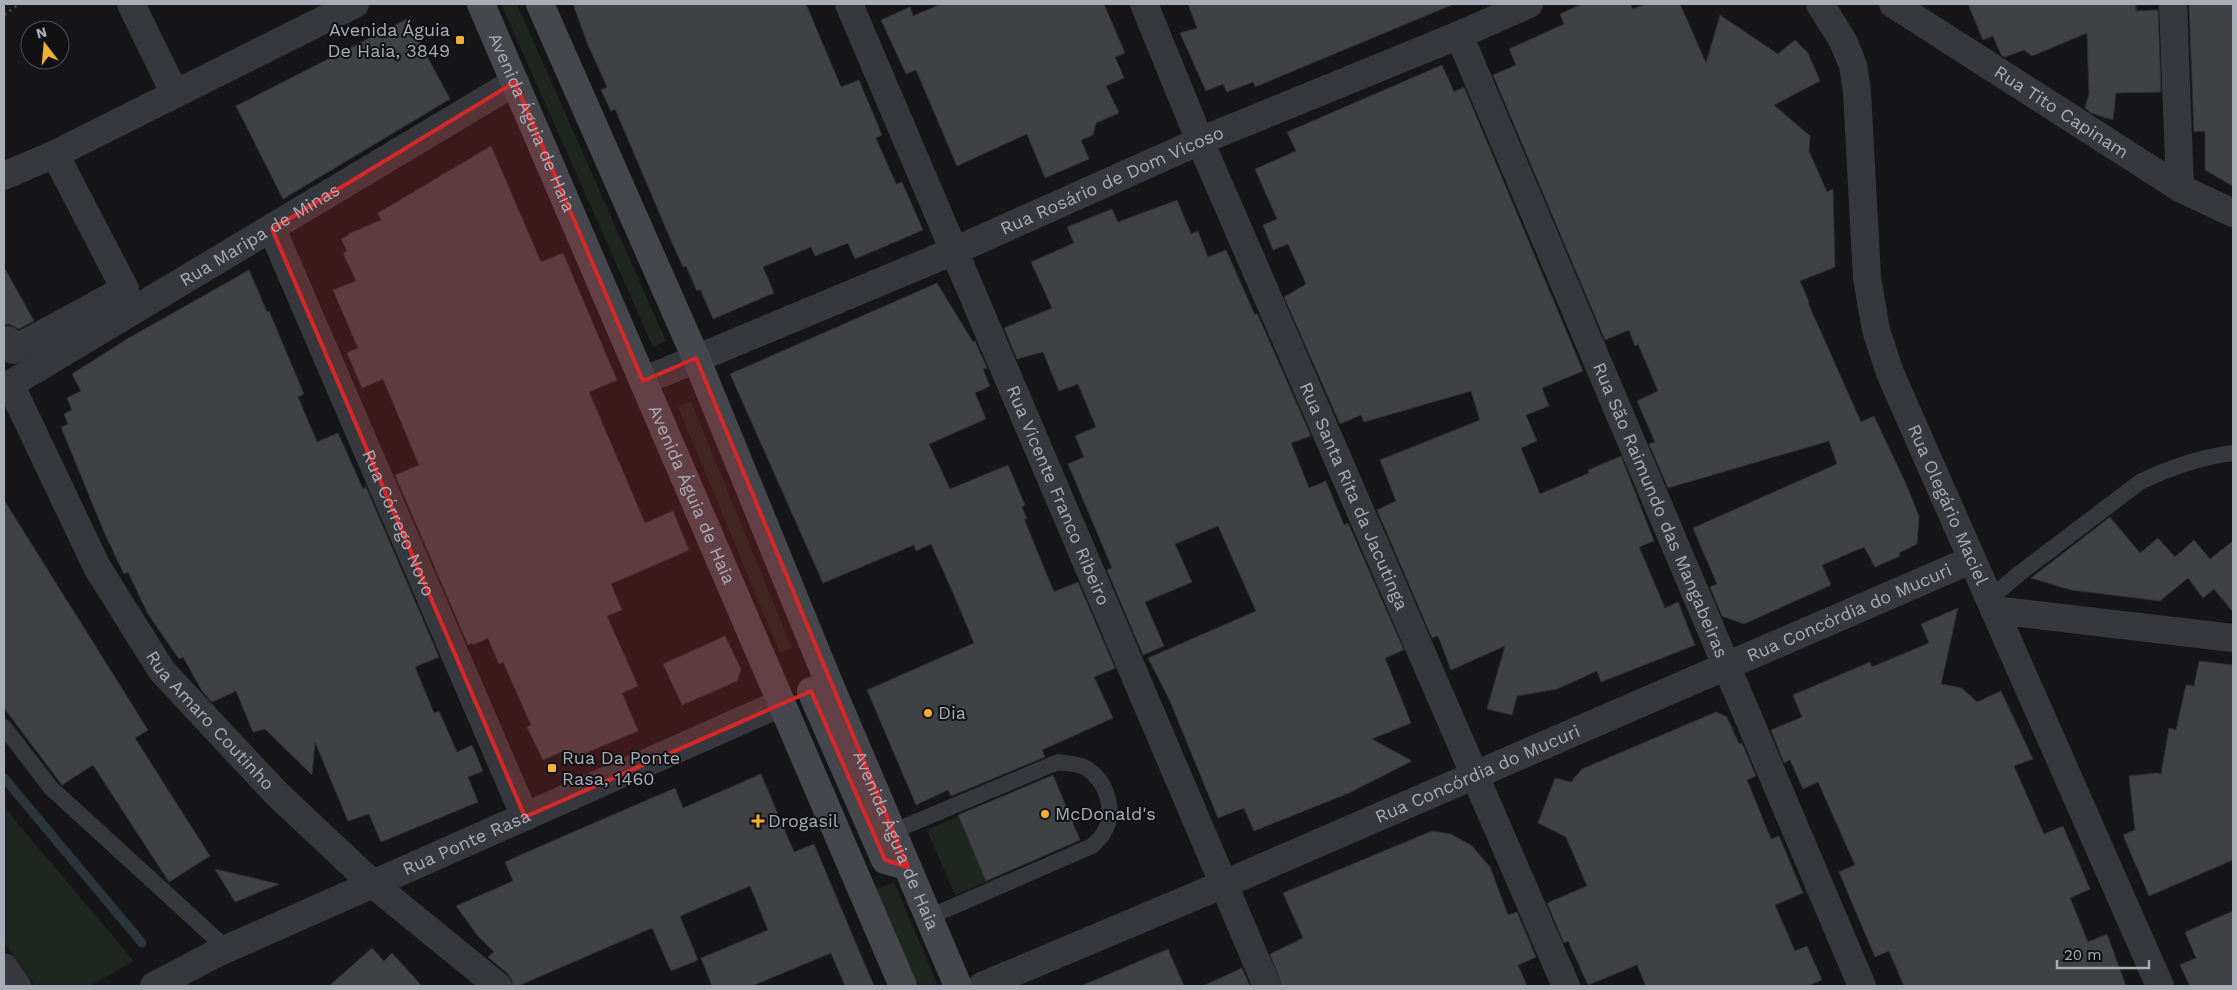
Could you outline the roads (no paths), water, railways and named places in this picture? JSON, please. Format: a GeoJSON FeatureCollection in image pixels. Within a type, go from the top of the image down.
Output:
{"type":"FeatureCollection","features":[{"type":"Feature","properties":{"kind":"main road","name":"Avenida Águia de Haia"},"geometry":{"type":"LineString","coordinates":[[481,4],[903,986]]}},
{"type":"Feature","properties":{"kind":"main road","name":"Avenida Águia de Haia"},"geometry":{"type":"LineString","coordinates":[[540,4],[696,358],[820,687],[894,831],[958,986]]}},
{"type":"Feature","properties":{"kind":"main road"},"geometry":{"type":"LineString","coordinates":[[781,703],[820,687],[885,860],[908,867]]}},
{"type":"Feature","properties":{"kind":"street"},"geometry":{"type":"LineString","coordinates":[[131,4],[175,94]]}},
{"type":"Feature","properties":{"kind":"street"},"geometry":{"type":"LineString","coordinates":[[4,176],[55,154],[355,4]]}},
{"type":"Feature","properties":{"kind":"street","name":"Rua Vicente Franco Ribeiro"},"geometry":{"type":"LineString","coordinates":[[849,4],[1267,986]]}},
{"type":"Feature","properties":{"kind":"street","name":"Rua Santa Rita da Jacutinga"},"geometry":{"type":"LineString","coordinates":[[1144,4],[1200,141],[1566,986]]}},
{"type":"Feature","properties":{"kind":"street","name":"Rua Rosário de Dom Vicoso"},"geometry":{"type":"LineString","coordinates":[[643,381],[954,251],[1200,141],[1459,35],[1528,4]]}},
{"type":"Feature","properties":{"kind":"street","name":"Rua Olegário Maciel"},"geometry":{"type":"LineString","coordinates":[[1820,4],[1843,41],[1853,65],[1857,92],[1867,278],[1876,330],[1890,373],[2160,986]]}},
{"type":"Feature","properties":{"kind":"street","name":"Rua Tito Capinam"},"geometry":{"type":"LineString","coordinates":[[1893,4],[2180,188],[2233,213]]}},
{"type":"Feature","properties":{"kind":"street"},"geometry":{"type":"LineString","coordinates":[[2173,4],[2180,188]]}},
{"type":"Feature","properties":{"kind":"street","name":"Rua São Raimundo das Mangabeiras"},"geometry":{"type":"LineString","coordinates":[[1459,35],[1862,986]]}},
{"type":"Feature","properties":{"kind":"street","name":"Rua Maripa de Minas"},"geometry":{"type":"LineString","coordinates":[[7,386],[516,82]]}},
{"type":"Feature","properties":{"kind":"street"},"geometry":{"type":"LineString","coordinates":[[8,340],[13,350],[125,289],[55,154]]}},
{"type":"Feature","properties":{"kind":"street","name":"Rua Córrego Novo"},"geometry":{"type":"LineString","coordinates":[[272,229],[525,817]]}},
{"type":"Feature","properties":{"kind":"street","name":"Rua Amaro Coutinho"},"geometry":{"type":"LineString","coordinates":[[7,386],[98,568],[162,671],[277,794],[374,885],[498,986]]}},
{"type":"Feature","properties":{"kind":"street","name":"Rua Concórdia do Mucuri"},"geometry":{"type":"LineString","coordinates":[[982,986],[1224,884],[1971,560]]}},
{"type":"Feature","properties":{"kind":"street"},"geometry":{"type":"LineString","coordinates":[[1991,604],[2233,638]]}},
{"type":"Feature","properties":{"kind":"street","name":"Rua Ponte Rasa"},"geometry":{"type":"LineString","coordinates":[[156,985],[221,952],[781,703]]}},
{"type":"Feature","properties":{"kind":"street"},"geometry":{"type":"LineString","coordinates":[[4,967],[17,986]]}},
{"type":"Feature","properties":{"kind":"lane"},"geometry":{"type":"LineString","coordinates":[[1991,604],[2020,573],[2140,482],[2160,472],[2192,462],[2233,453]]}},
{"type":"Feature","properties":{"kind":"lane"},"geometry":{"type":"LineString","coordinates":[[4,728],[51,788],[221,952]]}},
{"type":"Feature","properties":{"kind":"lane"},"geometry":{"type":"LineString","coordinates":[[894,831],[1058,762],[1084,767],[1101,782],[1110,805],[1108,820],[1103,835],[1092,846],[929,917]]}},
{"type":"Feature","properties":{"kind":"waterway"},"geometry":{"type":"LineString","coordinates":[[4,778],[142,943]]}},
{"type":"Feature","properties":{"kind":"place","name":"Avenida Águia De Haia, 3849"},"geometry":{"type":"Point","coordinates":[460,40]}},
{"type":"Feature","properties":{"kind":"place","name":"Dia"},"geometry":{"type":"Point","coordinates":[928,713]}},
{"type":"Feature","properties":{"kind":"place","name":"Rua Da Ponte Rasa, 1460"},"geometry":{"type":"Point","coordinates":[552,768]}},
{"type":"Feature","properties":{"kind":"place","name":"McDonald's"},"geometry":{"type":"Point","coordinates":[1045,814]}},
{"type":"Feature","properties":{"kind":"place","name":"Drogasil"},"geometry":{"type":"Point","coordinates":[758,821]}}]}
